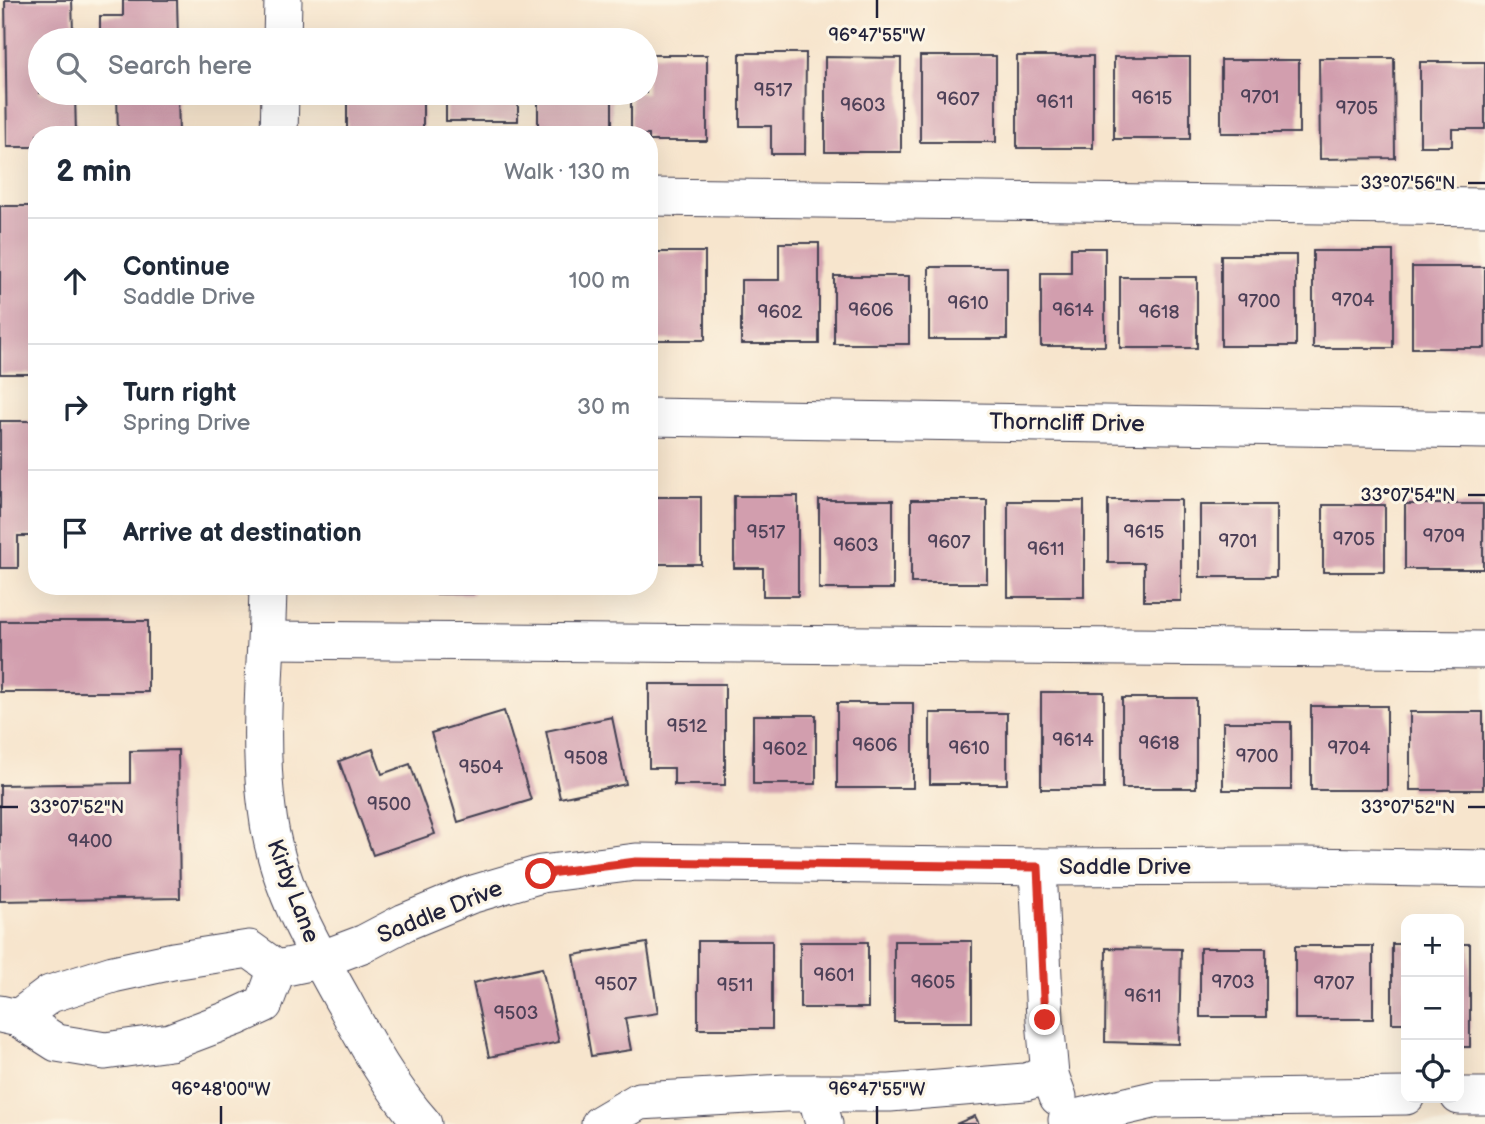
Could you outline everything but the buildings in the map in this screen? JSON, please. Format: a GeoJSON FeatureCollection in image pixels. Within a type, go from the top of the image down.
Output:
{"type":"FeatureCollection","features":[{"type":"Feature","properties":{"kind":"street"},"geometry":{"type":"LineString","coordinates":[[282,28],[283,0]]}},
{"type":"Feature","properties":{"kind":"street"},"geometry":{"type":"LineString","coordinates":[[279,126],[280,105]]}},
{"type":"Feature","properties":{"kind":"street"},"geometry":{"type":"LineString","coordinates":[[658,197],[1485,207]]}},
{"type":"Feature","properties":{"kind":"street","name":"Thorncliff Drive"},"geometry":{"type":"LineString","coordinates":[[658,417],[1485,430]]}},
{"type":"Feature","properties":{"kind":"street","name":"Kirby Lane"},"geometry":{"type":"LineString","coordinates":[[268,595],[262,695],[266,806],[279,867],[300,923],[362,1036],[412,1112],[423,1124]]}},
{"type":"Feature","properties":{"kind":"street"},"geometry":{"type":"LineString","coordinates":[[267,640],[1485,650]]}},
{"type":"Feature","properties":{"kind":"street","name":"Saddle Drive"},"geometry":{"type":"LineString","coordinates":[[277,970],[320,960],[365,943],[405,922],[470,895],[541,874],[636,862],[1485,869]]}},
{"type":"Feature","properties":{"kind":"street"},"geometry":{"type":"LineString","coordinates":[[1038,867],[1050,1075],[1068,1122],[1157,1098],[1401,1096]]}},
{"type":"Feature","properties":{"kind":"street"},"geometry":{"type":"LineString","coordinates":[[249,949],[277,970],[264,1004],[170,1042],[106,1051],[57,1043],[9,1016],[50,993],[113,974],[173,961],[249,949]]}},
{"type":"Feature","properties":{"kind":"street"},"geometry":{"type":"LineString","coordinates":[[600,1124],[639,1101],[785,1093],[820,1109],[903,1092],[1025,1082],[1050,1075]]}},
{"type":"Feature","properties":{"kind":"street"},"geometry":{"type":"LineString","coordinates":[[1464,1096],[1485,1096]]}},
{"type":"Feature","properties":{"kind":"route"},"geometry":{"type":"LineString","coordinates":[[541,874],[636,862],[1038,867],[1045,1020]]}}]}
